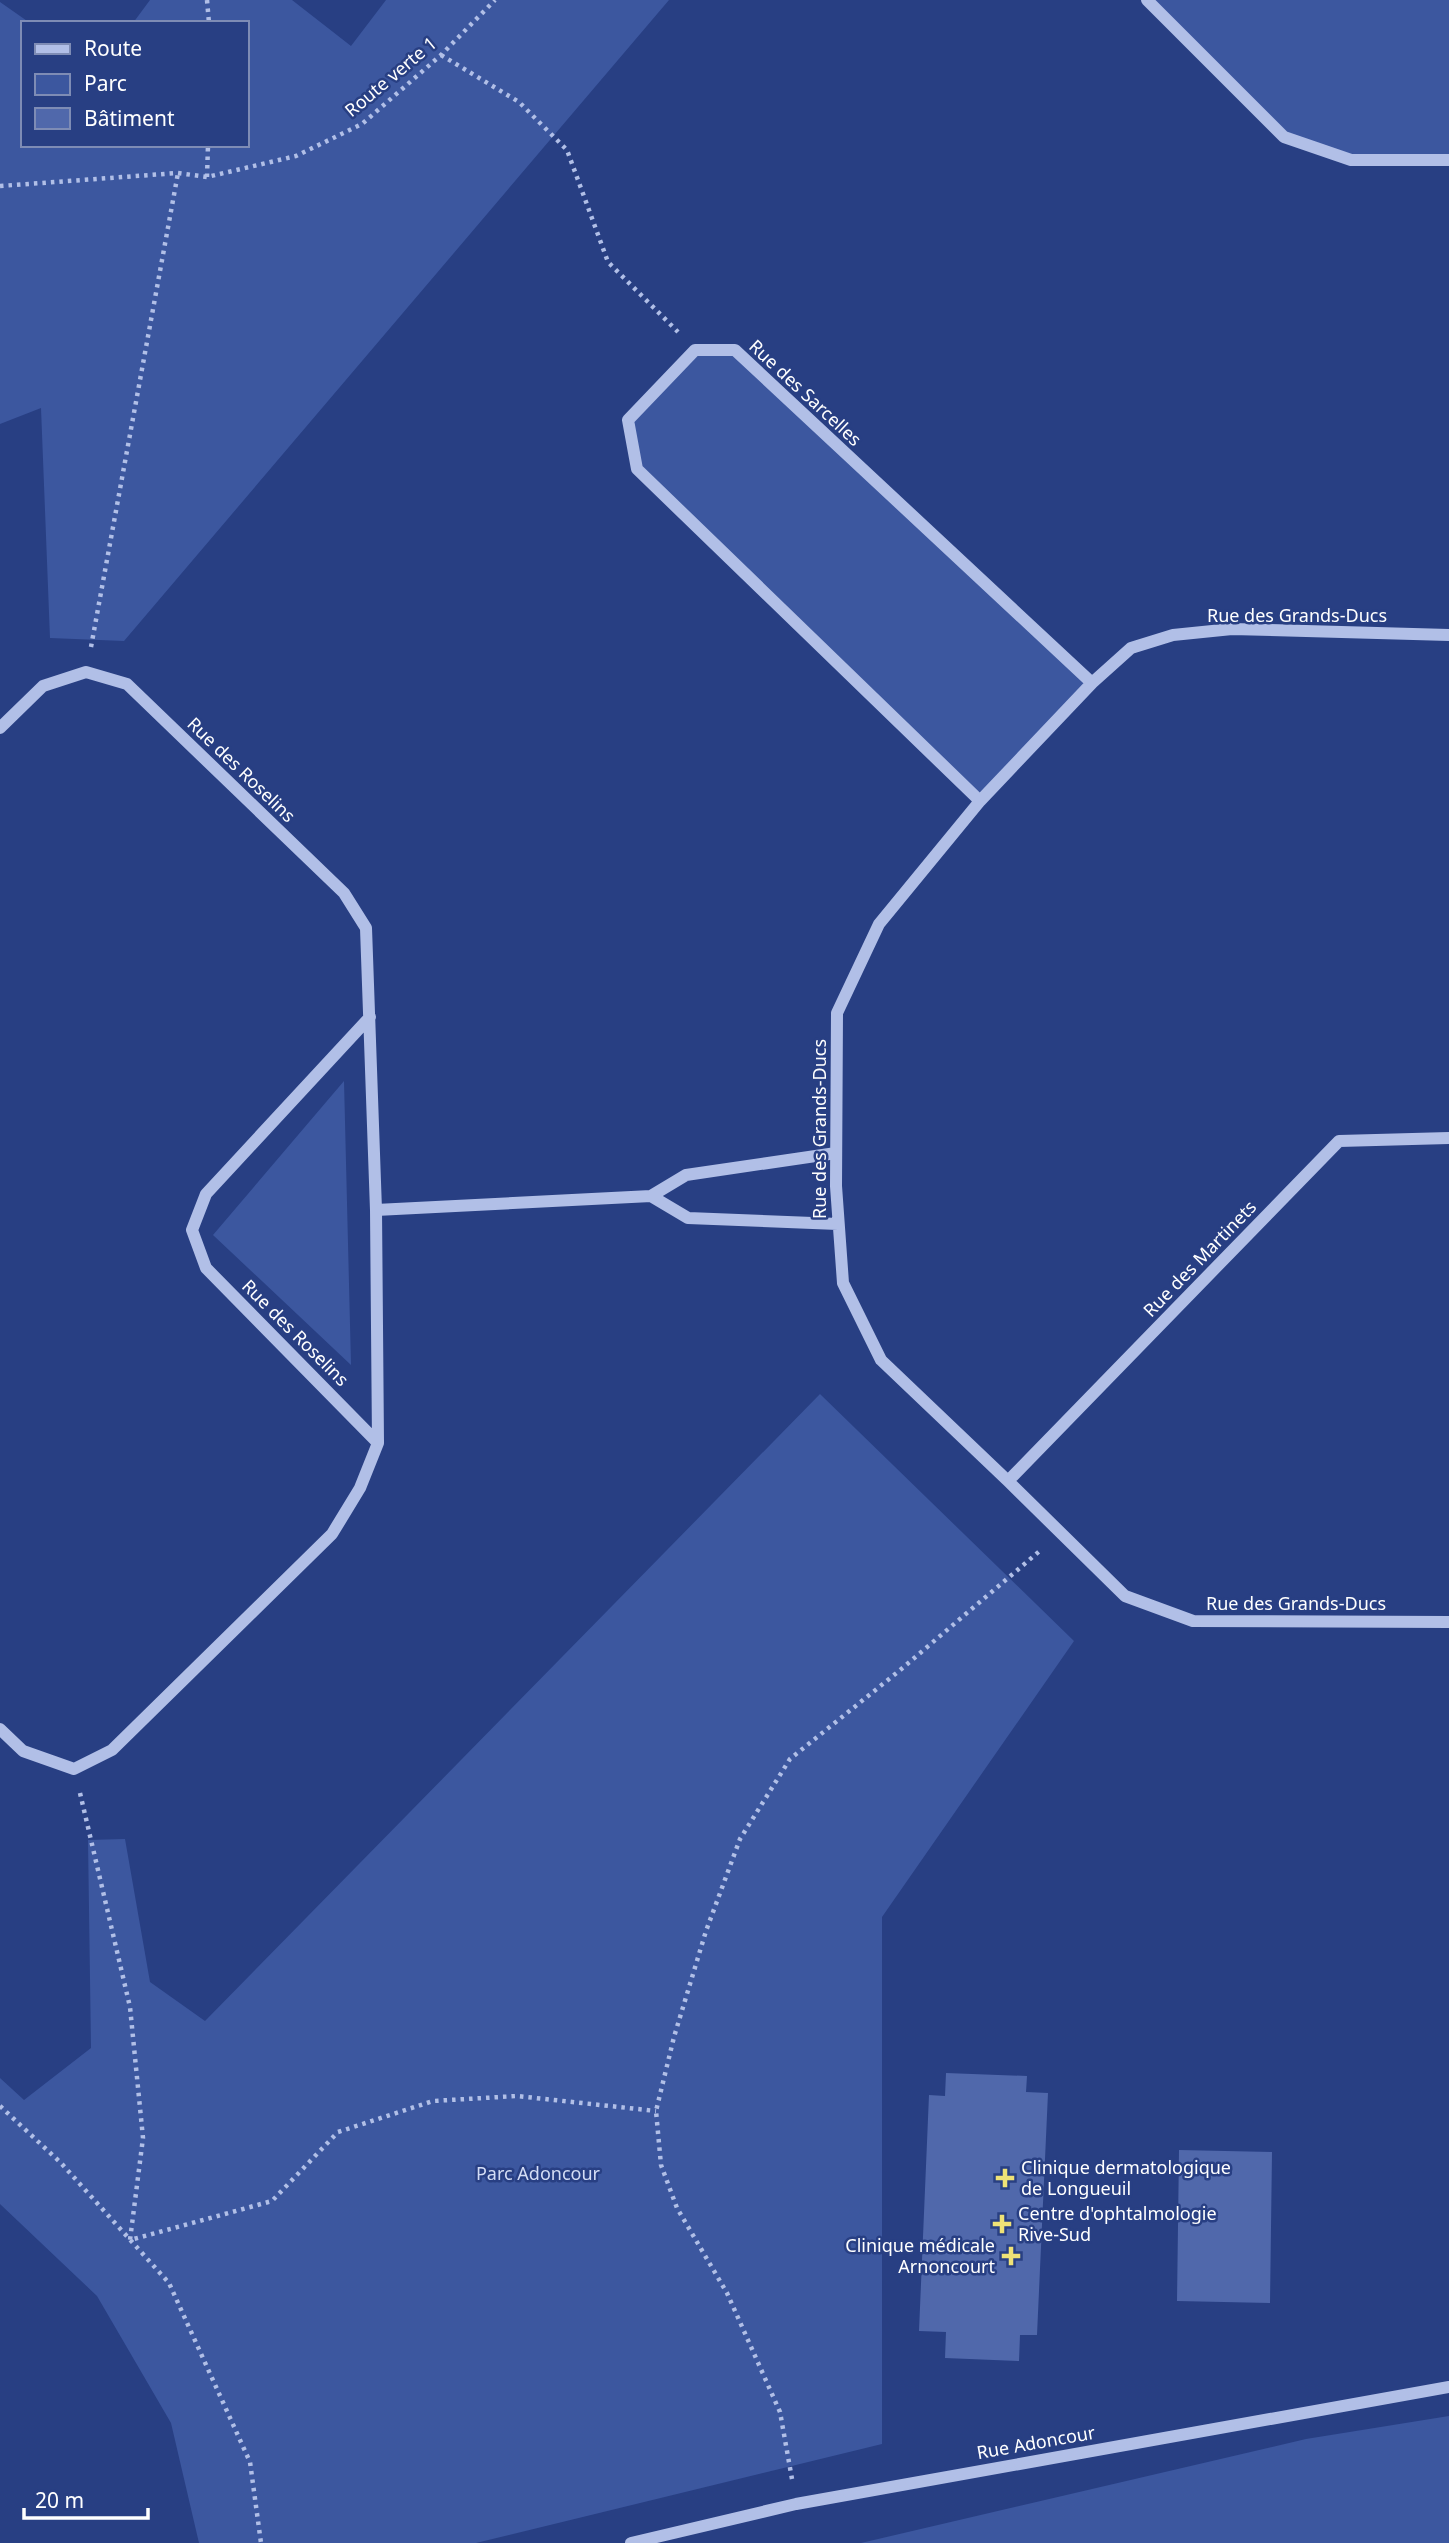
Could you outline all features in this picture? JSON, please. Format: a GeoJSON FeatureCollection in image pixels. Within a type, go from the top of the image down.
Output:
{"type":"FeatureCollection","features":[{"type":"Feature","properties":{"kind":"street"},"geometry":{"type":"LineString","coordinates":[[1147,0],[1284,137],[1351,160],[1449,160]]}},
{"type":"Feature","properties":{"kind":"street"},"geometry":{"type":"LineString","coordinates":[[695,350],[628,420],[637,469],[980,801]]}},
{"type":"Feature","properties":{"kind":"street","name":"Rue des Sarcelles"},"geometry":{"type":"LineString","coordinates":[[695,350],[735,350],[1092,683]]}},
{"type":"Feature","properties":{"kind":"street","name":"Rue des Grands-Ducs"},"geometry":{"type":"LineString","coordinates":[[1449,635],[1232,629],[1173,635],[1130,648],[1092,683],[980,801],[879,924],[837,1013],[836,1153],[843,1283],[881,1360],[1125,1596],[1193,1621],[1449,1622]]}},
{"type":"Feature","properties":{"kind":"street"},"geometry":{"type":"LineString","coordinates":[[0,728],[43,686],[86,671]]}},
{"type":"Feature","properties":{"kind":"street","name":"Rue des Roselins"},"geometry":{"type":"LineString","coordinates":[[74,1769],[112,1749],[332,1534],[360,1488],[378,1443],[376,1210],[366,928],[344,893],[127,684],[86,671]]}},
{"type":"Feature","properties":{"kind":"street","name":"Rue des Roselins"},"geometry":{"type":"LineString","coordinates":[[370,1017],[206,1194],[192,1230],[206,1268],[378,1443]]}},
{"type":"Feature","properties":{"kind":"street","name":"Rue des Martinets"},"geometry":{"type":"LineString","coordinates":[[1009,1481],[1339,1141],[1449,1138]]}},
{"type":"Feature","properties":{"kind":"street"},"geometry":{"type":"LineString","coordinates":[[376,1210],[651,1196],[686,1175],[836,1153]]}},
{"type":"Feature","properties":{"kind":"street"},"geometry":{"type":"LineString","coordinates":[[651,1196],[688,1219],[838,1224]]}},
{"type":"Feature","properties":{"kind":"street"},"geometry":{"type":"LineString","coordinates":[[0,1729],[23,1751],[74,1769]]}},
{"type":"Feature","properties":{"kind":"street","name":"Rue Adoncour"},"geometry":{"type":"LineString","coordinates":[[631,2543],[796,2504],[1449,2387]]}},
{"type":"Feature","properties":{"kind":"path"},"geometry":{"type":"LineString","coordinates":[[207,0],[209,21]]}},
{"type":"Feature","properties":{"kind":"path","name":"Route verte 1"},"geometry":{"type":"LineString","coordinates":[[0,186],[178,173],[207,177],[296,156],[362,124],[440,55],[495,0]]}},
{"type":"Feature","properties":{"kind":"path"},"geometry":{"type":"LineString","coordinates":[[440,55],[519,102],[566,150],[608,262],[695,350]]}},
{"type":"Feature","properties":{"kind":"path"},"geometry":{"type":"LineString","coordinates":[[207,177],[208,147]]}},
{"type":"Feature","properties":{"kind":"path"},"geometry":{"type":"LineString","coordinates":[[86,671],[178,173]]}},
{"type":"Feature","properties":{"kind":"path"},"geometry":{"type":"LineString","coordinates":[[796,2504],[780,2412],[727,2293],[677,2208],[661,2165],[656,2111],[674,2037],[706,1931],[740,1839],[790,1759],[899,1671],[1061,1532]]}},
{"type":"Feature","properties":{"kind":"path"},"geometry":{"type":"LineString","coordinates":[[74,1769],[130,2007],[143,2138],[130,2241]]}},
{"type":"Feature","properties":{"kind":"path"},"geometry":{"type":"LineString","coordinates":[[130,2241],[272,2201],[338,2132],[433,2101],[517,2096],[656,2111]]}},
{"type":"Feature","properties":{"kind":"path"},"geometry":{"type":"LineString","coordinates":[[0,2106],[61,2163],[169,2283],[250,2462],[261,2543]]}},
{"type":"Feature","properties":{"kind":"green space"},"geometry":{"type":"Polygon","coordinates":[[[150,0],[292,0],[351,46],[386,0],[669,0],[124,641],[50,638],[41,408],[0,424],[0,2],[27,21],[21,21],[21,147],[248,147],[248,21],[134,21],[150,0]]]}},
{"type":"Feature","properties":{"kind":"green space"},"geometry":{"type":"Polygon","coordinates":[[[1147,0],[1449,0],[1449,160],[1351,160],[1284,137],[1147,0]]]}},
{"type":"Feature","properties":{"kind":"green space"},"geometry":{"type":"Polygon","coordinates":[[[695,350],[735,350],[1092,683],[980,801],[637,469],[628,420],[695,350]]]}},
{"type":"Feature","properties":{"kind":"green space"},"geometry":{"type":"Polygon","coordinates":[[[344,1081],[351,1365],[213,1235],[344,1081]]]}},
{"type":"Feature","properties":{"kind":"green space","name":"Parc Adoncour"},"geometry":{"type":"Polygon","coordinates":[[[820,1394],[1074,1641],[882,1917],[882,2444],[476,2543],[199,2543],[171,2423],[97,2296],[0,2204],[0,2078],[24,2100],[91,2048],[88,1840],[125,1839],[150,1982],[205,2021],[820,1394]]]}},
{"type":"Feature","properties":{"kind":"green space"},"geometry":{"type":"Polygon","coordinates":[[[1449,2416],[1449,2543],[861,2543],[1306,2439],[1449,2416]]]}},
{"type":"Feature","properties":{"kind":"building"},"geometry":{"type":"Polygon","coordinates":[[[946,2073],[1027,2076],[1026,2092],[1048,2093],[1037,2335],[1020,2335],[1019,2361],[945,2358],[946,2332],[919,2331],[929,2095],[945,2096],[946,2073]]]}},
{"type":"Feature","properties":{"kind":"building"},"geometry":{"type":"Polygon","coordinates":[[[1179,2150],[1272,2152],[1270,2303],[1177,2301],[1179,2150]]]}},
{"type":"Feature","properties":{"kind":"place","name":"Clinique dermatologique de Longueuil"},"geometry":{"type":"Point","coordinates":[1005,2178]}},
{"type":"Feature","properties":{"kind":"place","name":"Centre d'ophtalmologie Rive-Sud"},"geometry":{"type":"Point","coordinates":[1002,2224]}},
{"type":"Feature","properties":{"kind":"place","name":"Clinique médicale Arnoncourt"},"geometry":{"type":"Point","coordinates":[1011,2256]}}]}
